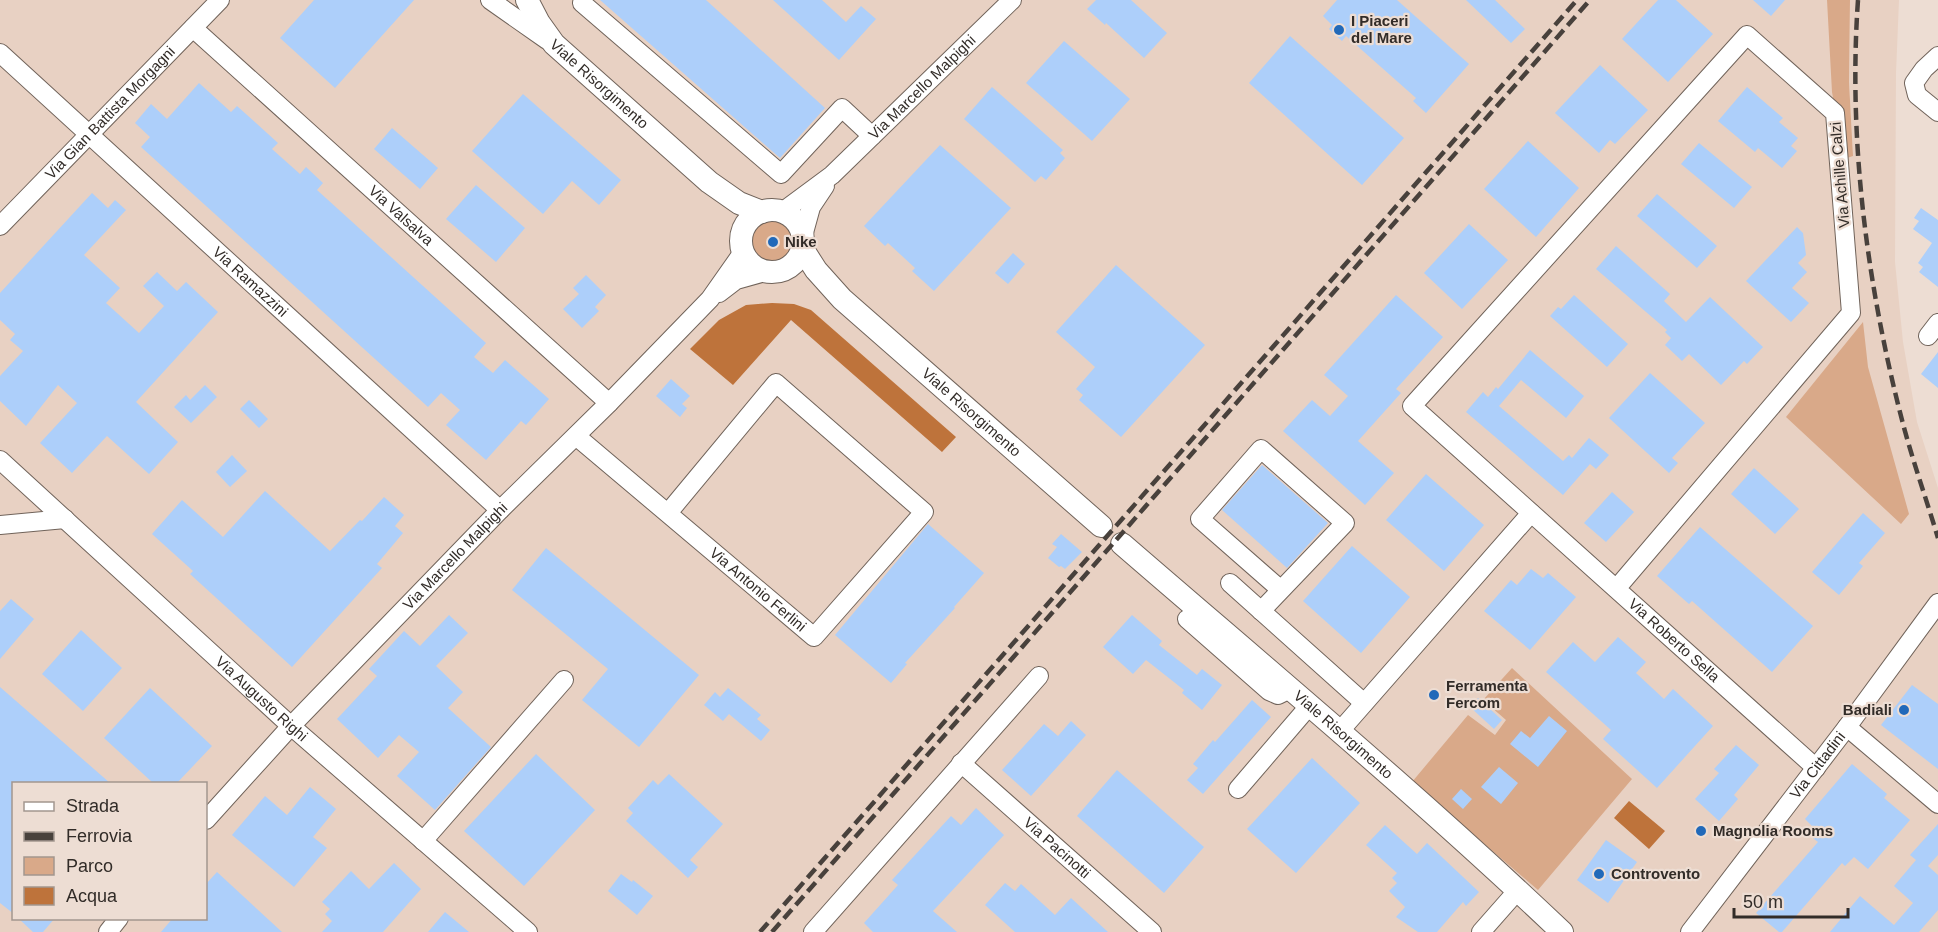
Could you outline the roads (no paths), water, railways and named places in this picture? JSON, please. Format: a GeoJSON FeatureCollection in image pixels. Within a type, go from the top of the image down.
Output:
{"type":"FeatureCollection","features":[{"type":"Feature","properties":{"kind":"main road","name":"Viale Risorgimento"},"geometry":{"type":"LineString","coordinates":[[527,0],[554,45],[709,182],[739,203],[796,221],[816,270],[842,299],[1101,526]]}},
{"type":"Feature","properties":{"kind":"main road","name":"Viale Risorgimento"},"geometry":{"type":"LineString","coordinates":[[709,182],[730,211],[748,261],[756,268],[810,279],[842,299]]}},
{"type":"Feature","properties":{"kind":"main road"},"geometry":{"type":"LineString","coordinates":[[742,245],[748,222],[772,212]]}},
{"type":"Feature","properties":{"kind":"main road"},"geometry":{"type":"LineString","coordinates":[[775,271],[799,257],[803,242]]}},
{"type":"Feature","properties":{"kind":"main road","name":"Viale Risorgimento"},"geometry":{"type":"LineString","coordinates":[[1122,544],[1310,705],[1562,932]]}},
{"type":"Feature","properties":{"kind":"street","name":"Via Gian Battista Morgagni"},"geometry":{"type":"LineString","coordinates":[[0,226],[220,0]]}},
{"type":"Feature","properties":{"kind":"street"},"geometry":{"type":"LineString","coordinates":[[490,0],[554,45]]}},
{"type":"Feature","properties":{"kind":"street","name":"Via Marcello Malpighi"},"geometry":{"type":"LineString","coordinates":[[803,242],[811,207],[832,176],[1012,0]]}},
{"type":"Feature","properties":{"kind":"street"},"geometry":{"type":"LineString","coordinates":[[582,3],[781,174],[842,108],[872,136]]}},
{"type":"Feature","properties":{"kind":"street","name":"Via Valsalva"},"geometry":{"type":"LineString","coordinates":[[193,28],[609,403]]}},
{"type":"Feature","properties":{"kind":"street","name":"Via Achille Calzi"},"geometry":{"type":"LineString","coordinates":[[1412,406],[1747,35],[1774,58],[1835,113],[1851,313],[1616,589]]}},
{"type":"Feature","properties":{"kind":"street","name":"Via Ramazzini"},"geometry":{"type":"LineString","coordinates":[[0,53],[500,510]]}},
{"type":"Feature","properties":{"kind":"street"},"geometry":{"type":"LineString","coordinates":[[1938,56],[1924,69],[1914,83],[1917,95],[1938,112]]}},
{"type":"Feature","properties":{"kind":"street","name":"Via Marcello Malpighi"},"geometry":{"type":"LineString","coordinates":[[772,212],[832,176]]}},
{"type":"Feature","properties":{"kind":"street","name":"Via Marcello Malpighi"},"geometry":{"type":"LineString","coordinates":[[710,299],[742,245]]}},
{"type":"Feature","properties":{"kind":"street","name":"Via Marcello Malpighi"},"geometry":{"type":"LineString","coordinates":[[207,819],[291,726],[500,510],[710,299],[736,280],[775,271]]}},
{"type":"Feature","properties":{"kind":"street","name":"Via Antonio Ferlini"},"geometry":{"type":"LineString","coordinates":[[576,436],[814,637],[924,512],[776,383],[668,513]]}},
{"type":"Feature","properties":{"kind":"street","name":"Via Roberto Sella"},"geometry":{"type":"LineString","coordinates":[[1412,406],[1816,768]]}},
{"type":"Feature","properties":{"kind":"street"},"geometry":{"type":"LineString","coordinates":[[1261,611],[1345,523],[1261,449],[1200,519],[1281,590]]}},
{"type":"Feature","properties":{"kind":"street","name":"Via Augusto Righi"},"geometry":{"type":"LineString","coordinates":[[0,460],[291,726],[528,932]]}},
{"type":"Feature","properties":{"kind":"street"},"geometry":{"type":"LineString","coordinates":[[1339,732],[1531,513]]}},
{"type":"Feature","properties":{"kind":"street"},"geometry":{"type":"LineString","coordinates":[[0,525],[65,519]]}},
{"type":"Feature","properties":{"kind":"street"},"geometry":{"type":"LineString","coordinates":[[1230,583],[1364,703]]}},
{"type":"Feature","properties":{"kind":"street","name":"Via Cittadini"},"geometry":{"type":"LineString","coordinates":[[1690,930],[1816,768],[1938,603]]}},
{"type":"Feature","properties":{"kind":"street"},"geometry":{"type":"LineString","coordinates":[[1187,620],[1269,691],[1278,695],[1290,689]]}},
{"type":"Feature","properties":{"kind":"street"},"geometry":{"type":"LineString","coordinates":[[813,932],[1039,676]]}},
{"type":"Feature","properties":{"kind":"street"},"geometry":{"type":"LineString","coordinates":[[423,840],[564,680]]}},
{"type":"Feature","properties":{"kind":"street"},"geometry":{"type":"LineString","coordinates":[[1238,789],[1310,705]]}},
{"type":"Feature","properties":{"kind":"street"},"geometry":{"type":"LineString","coordinates":[[1847,727],[1938,804]]}},
{"type":"Feature","properties":{"kind":"street","name":"Via Pacinotti"},"geometry":{"type":"LineString","coordinates":[[961,763],[1152,932]]}},
{"type":"Feature","properties":{"kind":"street"},"geometry":{"type":"LineString","coordinates":[[1481,932],[1518,890]]}},
{"type":"Feature","properties":{"kind":"street"},"geometry":{"type":"LineString","coordinates":[[108,932],[117,920]]}},
{"type":"Feature","properties":{"kind":"water"},"geometry":{"type":"Polygon","coordinates":[[[794,304],[811,310],[956,437],[942,452],[791,320],[733,385],[690,349],[719,320],[746,305],[794,304]]]}},
{"type":"Feature","properties":{"kind":"water"},"geometry":{"type":"Polygon","coordinates":[[[1629,801],[1665,831],[1649,849],[1614,818],[1629,801]]]}},
{"type":"Feature","properties":{"kind":"railway"},"geometry":{"type":"LineString","coordinates":[[760,932],[1577,0]]}},
{"type":"Feature","properties":{"kind":"railway"},"geometry":{"type":"LineString","coordinates":[[772,932],[1590,0]]}},
{"type":"Feature","properties":{"kind":"railway"},"geometry":{"type":"LineString","coordinates":[[1858,0],[1856,53],[1858,159],[1870,265],[1902,420],[1938,538]]}},
{"type":"Feature","properties":{"kind":"place","name":"I Piaceri del Mare"},"geometry":{"type":"Point","coordinates":[1339,30]}},
{"type":"Feature","properties":{"kind":"place","name":"Nike"},"geometry":{"type":"Point","coordinates":[773,242]}},
{"type":"Feature","properties":{"kind":"place","name":"Ferramenta Fercom"},"geometry":{"type":"Point","coordinates":[1434,695]}},
{"type":"Feature","properties":{"kind":"place","name":"Badiali"},"geometry":{"type":"Point","coordinates":[1904,710]}},
{"type":"Feature","properties":{"kind":"place","name":"Magnolia Rooms"},"geometry":{"type":"Point","coordinates":[1701,831]}},
{"type":"Feature","properties":{"kind":"place","name":"Controvento"},"geometry":{"type":"Point","coordinates":[1599,874]}}]}
